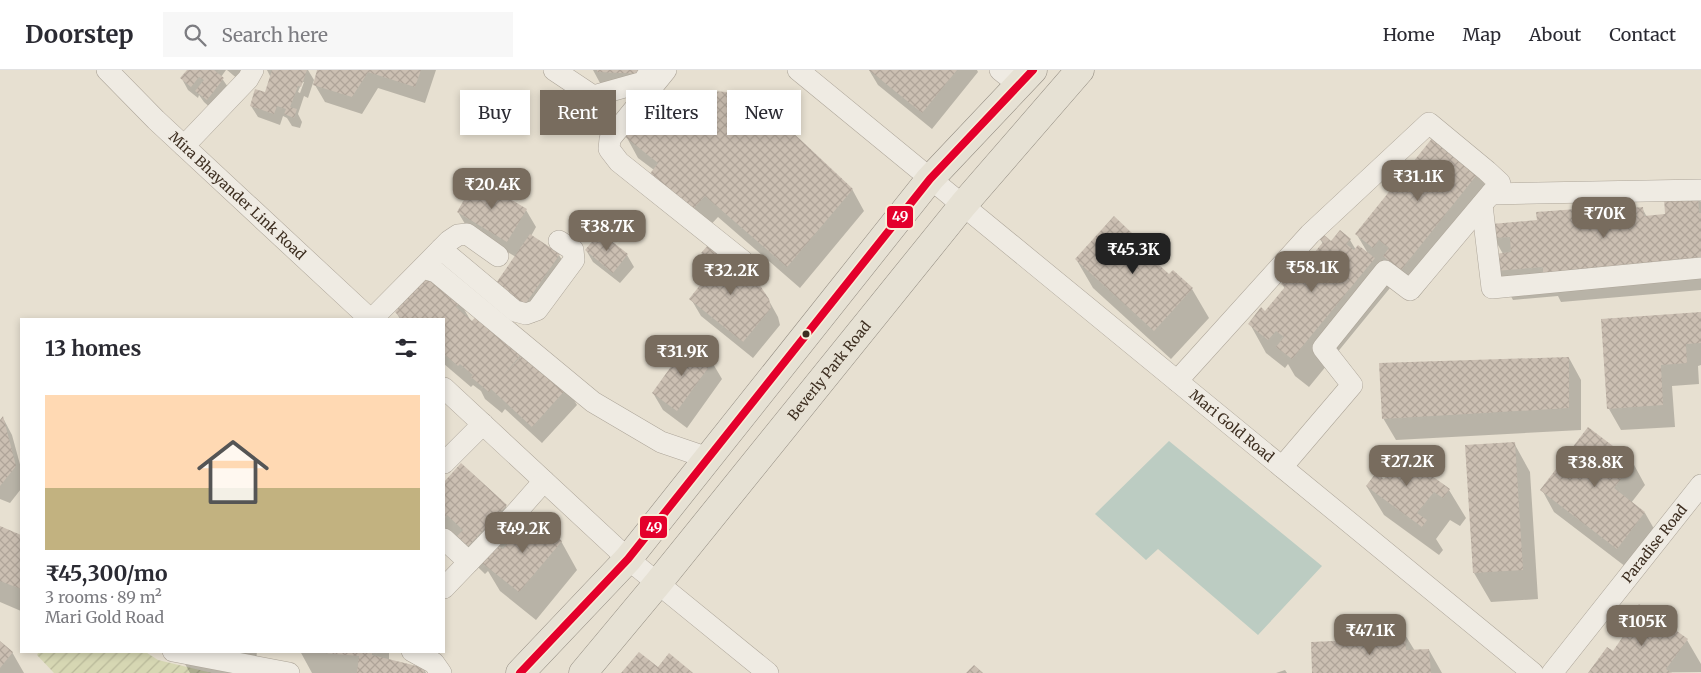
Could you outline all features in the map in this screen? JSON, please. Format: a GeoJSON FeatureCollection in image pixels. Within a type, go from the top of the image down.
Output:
{"type":"FeatureCollection","features":[{"type":"Feature","properties":{"kind":"main road","name":"Beverly Park Road"},"geometry":{"type":"LineString","coordinates":[[583,673],[658,583],[962,205],[1080,70]]}},
{"type":"Feature","properties":{"kind":"main road"},"geometry":{"type":"LineString","coordinates":[[520,673],[628,559],[930,179],[1018,75]]}},
{"type":"Feature","properties":{"kind":"street","name":"Mira Bhayander Link Road"},"geometry":{"type":"LineString","coordinates":[[107,70],[184,146],[370,318]]}},
{"type":"Feature","properties":{"kind":"street"},"geometry":{"type":"LineString","coordinates":[[184,146],[248,79],[253,70]]}},
{"type":"Feature","properties":{"kind":"street"},"geometry":{"type":"LineString","coordinates":[[554,70],[592,96],[642,82],[651,70]]}},
{"type":"Feature","properties":{"kind":"street"},"geometry":{"type":"LineString","coordinates":[[666,70],[610,139],[609,150],[619,162],[742,260]]}},
{"type":"Feature","properties":{"kind":"street","name":"Mari Gold Road"},"geometry":{"type":"LineString","coordinates":[[798,70],[1533,673]]}},
{"type":"Feature","properties":{"kind":"street"},"geometry":{"type":"LineString","coordinates":[[1177,381],[1310,234],[1429,123],[1487,170],[1500,183],[1410,290],[1385,271],[1323,348],[1352,385],[1282,467]]}},
{"type":"Feature","properties":{"kind":"street"},"geometry":{"type":"LineString","coordinates":[[1486,199],[1701,190]]}},
{"type":"Feature","properties":{"kind":"street"},"geometry":{"type":"LineString","coordinates":[[1486,199],[1492,288],[1701,268]]}},
{"type":"Feature","properties":{"kind":"street"},"geometry":{"type":"LineString","coordinates":[[372,318],[441,249],[458,235],[467,234],[498,256]]}},
{"type":"Feature","properties":{"kind":"street"},"geometry":{"type":"LineString","coordinates":[[441,249],[515,311],[526,314],[537,310],[574,260],[572,250],[559,240]]}},
{"type":"Feature","properties":{"kind":"street"},"geometry":{"type":"LineString","coordinates":[[429,270],[436,272],[593,402],[661,442],[708,458]]}},
{"type":"Feature","properties":{"kind":"street"},"geometry":{"type":"LineString","coordinates":[[445,389],[628,559],[768,673]]}},
{"type":"Feature","properties":{"kind":"street"},"geometry":{"type":"LineString","coordinates":[[445,462],[483,424]]}},
{"type":"Feature","properties":{"kind":"street"},"geometry":{"type":"LineString","coordinates":[[445,587],[544,481]]}},
{"type":"Feature","properties":{"kind":"street","name":"Paradise Road"},"geometry":{"type":"LineString","coordinates":[[1552,673],[1701,485]]}},
{"type":"Feature","properties":{"kind":"street"},"geometry":{"type":"LineString","coordinates":[[445,540],[469,562]]}},
{"type":"Feature","properties":{"kind":"street"},"geometry":{"type":"LineString","coordinates":[[184,653],[289,673]]}},
{"type":"Feature","properties":{"kind":"street"},"geometry":{"type":"LineString","coordinates":[[416,653],[434,663],[441,673]]}},
{"type":"Feature","properties":{"kind":"green space"},"geometry":{"type":"Polygon","coordinates":[[[38,653],[147,653],[158,660],[212,673],[54,673],[37,655],[38,653]]]}},
{"type":"Feature","properties":{"kind":"shaded area"},"geometry":{"type":"Polygon","coordinates":[[[1169,441],[1322,566],[1258,635],[1158,549],[1146,560],[1095,514],[1169,441]]]}},
{"type":"Feature","properties":{"kind":"building"},"geometry":{"type":"Polygon","coordinates":[[[187,70],[214,70],[224,78],[207,100],[195,91],[204,80],[199,77],[191,87],[180,78],[187,70]]]}},
{"type":"Feature","properties":{"kind":"building"},"geometry":{"type":"Polygon","coordinates":[[[272,70],[307,70],[301,87],[298,86],[290,107],[297,109],[294,118],[284,114],[286,109],[277,106],[274,114],[250,106],[255,89],[265,92],[272,70]]]}},
{"type":"Feature","properties":{"kind":"building"},"geometry":{"type":"Polygon","coordinates":[[[317,70],[421,70],[415,87],[368,72],[352,97],[313,85],[317,70]]]}},
{"type":"Feature","properties":{"kind":"building"},"geometry":{"type":"Polygon","coordinates":[[[597,70],[644,70],[644,74],[597,72],[597,70]]]}},
{"type":"Feature","properties":{"kind":"building"},"geometry":{"type":"Polygon","coordinates":[[[869,70],[957,70],[922,113],[869,70]]]}},
{"type":"Feature","properties":{"kind":"building"},"geometry":{"type":"Polygon","coordinates":[[[717,91],[727,92],[727,135],[795,135],[853,189],[787,267],[705,196],[692,210],[646,179],[658,163],[624,136],[626,134],[717,135],[717,91]]]}},
{"type":"Feature","properties":{"kind":"building"},"geometry":{"type":"Polygon","coordinates":[[[1434,136],[1479,172],[1401,270],[1383,256],[1389,248],[1379,240],[1373,248],[1355,234],[1434,136]]]}},
{"type":"Feature","properties":{"kind":"building"},"geometry":{"type":"Polygon","coordinates":[[[476,179],[527,209],[507,242],[457,212],[476,179]]]}},
{"type":"Feature","properties":{"kind":"building"},"geometry":{"type":"Polygon","coordinates":[[[1698,194],[1699,213],[1701,213],[1701,260],[1543,273],[1543,267],[1495,271],[1494,254],[1511,252],[1510,237],[1493,238],[1492,224],[1537,220],[1536,212],[1577,209],[1578,221],[1605,219],[1604,210],[1643,207],[1644,216],[1665,214],[1664,197],[1698,194]]]}},
{"type":"Feature","properties":{"kind":"building"},"geometry":{"type":"Polygon","coordinates":[[[1114,216],[1136,237],[1131,242],[1147,257],[1148,255],[1169,274],[1173,270],[1193,288],[1154,331],[1075,259],[1114,216]]]}},
{"type":"Feature","properties":{"kind":"building"},"geometry":{"type":"Polygon","coordinates":[[[1340,230],[1351,239],[1346,244],[1354,250],[1358,245],[1375,258],[1292,359],[1276,347],[1284,337],[1276,331],[1268,340],[1248,324],[1261,307],[1265,311],[1285,287],[1281,284],[1301,259],[1306,263],[1323,242],[1318,238],[1322,233],[1331,241],[1340,230]]]}},
{"type":"Feature","properties":{"kind":"building"},"geometry":{"type":"Polygon","coordinates":[[[600,232],[628,254],[613,273],[585,250],[600,232]]]}},
{"type":"Feature","properties":{"kind":"building"},"geometry":{"type":"Polygon","coordinates":[[[530,234],[560,254],[524,306],[494,286],[530,234]]]}},
{"type":"Feature","properties":{"kind":"building"},"geometry":{"type":"Polygon","coordinates":[[[709,244],[753,275],[769,299],[771,308],[743,342],[689,299],[716,265],[701,253],[709,244]]]}},
{"type":"Feature","properties":{"kind":"building"},"geometry":{"type":"Polygon","coordinates":[[[428,273],[461,301],[456,307],[472,321],[479,313],[524,351],[501,378],[527,350],[568,387],[532,427],[491,389],[489,392],[471,377],[473,375],[460,364],[458,366],[445,355],[445,318],[401,318],[395,312],[428,273]]]}},
{"type":"Feature","properties":{"kind":"building"},"geometry":{"type":"Polygon","coordinates":[[[1701,312],[1701,343],[1686,344],[1687,363],[1661,365],[1663,405],[1607,409],[1601,319],[1701,312]]]}},
{"type":"Feature","properties":{"kind":"building"},"geometry":{"type":"Polygon","coordinates":[[[688,343],[713,361],[677,411],[652,393],[688,343]]]}},
{"type":"Feature","properties":{"kind":"building"},"geometry":{"type":"Polygon","coordinates":[[[1569,357],[1569,408],[1382,419],[1379,363],[1569,357]]]}},
{"type":"Feature","properties":{"kind":"building"},"geometry":{"type":"Polygon","coordinates":[[[3,416],[16,466],[0,486],[0,420],[3,416]]]}},
{"type":"Feature","properties":{"kind":"building"},"geometry":{"type":"Polygon","coordinates":[[[1588,427],[1634,462],[1614,488],[1645,512],[1617,549],[1540,490],[1588,427]]]}},
{"type":"Feature","properties":{"kind":"building"},"geometry":{"type":"Polygon","coordinates":[[[1515,442],[1523,570],[1473,573],[1465,445],[1515,442]]]}},
{"type":"Feature","properties":{"kind":"building"},"geometry":{"type":"Polygon","coordinates":[[[1396,450],[1450,489],[1443,498],[1434,492],[1417,513],[1427,520],[1422,527],[1366,486],[1376,473],[1384,479],[1396,462],[1391,457],[1396,450]]]}},
{"type":"Feature","properties":{"kind":"building"},"geometry":{"type":"Polygon","coordinates":[[[461,463],[507,505],[468,546],[457,536],[463,530],[447,515],[445,518],[445,481],[461,463]]]}},
{"type":"Feature","properties":{"kind":"building"},"geometry":{"type":"Polygon","coordinates":[[[530,515],[562,541],[519,592],[482,563],[497,545],[503,549],[530,515]]]}},
{"type":"Feature","properties":{"kind":"building"},"geometry":{"type":"Polygon","coordinates":[[[0,526],[20,535],[20,589],[0,581],[0,526]]]}},
{"type":"Feature","properties":{"kind":"building"},"geometry":{"type":"Polygon","coordinates":[[[1639,604],[1688,639],[1666,669],[1672,673],[1588,673],[1607,647],[1613,651],[1631,625],[1626,621],[1639,604]]]}},
{"type":"Feature","properties":{"kind":"building"},"geometry":{"type":"Polygon","coordinates":[[[1405,632],[1406,650],[1429,649],[1431,673],[1312,673],[1311,642],[1357,640],[1357,634],[1405,632]]]}},
{"type":"Feature","properties":{"kind":"building"},"geometry":{"type":"Polygon","coordinates":[[[0,641],[13,652],[0,668],[0,641]]]}},
{"type":"Feature","properties":{"kind":"building"},"geometry":{"type":"Polygon","coordinates":[[[639,652],[658,667],[669,653],[693,673],[621,673],[639,652]]]}},
{"type":"Feature","properties":{"kind":"building"},"geometry":{"type":"Polygon","coordinates":[[[323,653],[372,653],[372,655],[425,668],[424,673],[357,673],[359,656],[323,653]]]}},
{"type":"Feature","properties":{"kind":"building"},"geometry":{"type":"Polygon","coordinates":[[[974,665],[983,673],[966,673],[974,665]]]}},
{"type":"Feature","properties":{"kind":"transit line","name":"49"},"geometry":{"type":"LineString","coordinates":[[520,673],[628,559],[930,179],[1033,70]]}}]}
